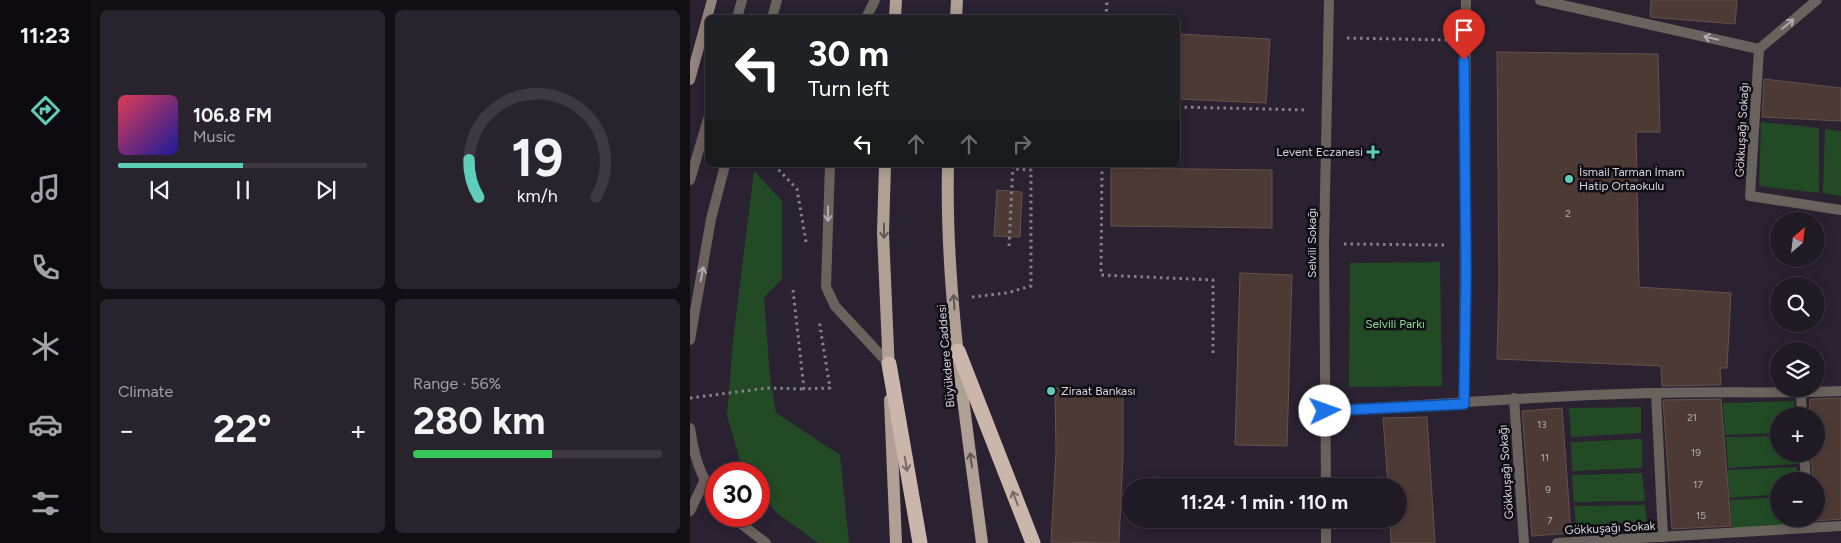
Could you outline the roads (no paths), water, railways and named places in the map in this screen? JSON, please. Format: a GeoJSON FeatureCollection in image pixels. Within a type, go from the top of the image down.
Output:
{"type":"FeatureCollection","features":[{"type":"Feature","properties":{"kind":"highway"},"geometry":{"type":"LineString","coordinates":[[958,351],[1033,543]]}},
{"type":"Feature","properties":{"kind":"highway"},"geometry":{"type":"LineString","coordinates":[[889,364],[920,543]]}},
{"type":"Feature","properties":{"kind":"main road"},"geometry":{"type":"LineString","coordinates":[[708,15],[712,0]]}},
{"type":"Feature","properties":{"kind":"main road"},"geometry":{"type":"LineString","coordinates":[[895,15],[896,0]]}},
{"type":"Feature","properties":{"kind":"main road"},"geometry":{"type":"LineString","coordinates":[[956,15],[957,0]]}},
{"type":"Feature","properties":{"kind":"main road"},"geometry":{"type":"LineString","coordinates":[[690,80],[705,25]]}},
{"type":"Feature","properties":{"kind":"main road"},"geometry":{"type":"LineString","coordinates":[[885,167],[884,233],[896,543]]}},
{"type":"Feature","properties":{"kind":"main road","name":"Büyükdere Caddesi"},"geometry":{"type":"LineString","coordinates":[[948,167],[958,351],[982,543]]}},
{"type":"Feature","properties":{"kind":"street"},"geometry":{"type":"LineString","coordinates":[[738,15],[742,0]]}},
{"type":"Feature","properties":{"kind":"street"},"geometry":{"type":"LineString","coordinates":[[773,15],[777,0]]}},
{"type":"Feature","properties":{"kind":"street"},"geometry":{"type":"LineString","coordinates":[[868,15],[875,0]]}},
{"type":"Feature","properties":{"kind":"street","name":"Selvili Sokağı"},"geometry":{"type":"LineString","coordinates":[[1326,478],[1324,244],[1329,0]]}},
{"type":"Feature","properties":{"kind":"street"},"geometry":{"type":"LineString","coordinates":[[1464,404],[1466,245],[1464,41],[1466,0]]}},
{"type":"Feature","properties":{"kind":"street"},"geometry":{"type":"LineString","coordinates":[[1540,0],[1758,49],[1817,0]]}},
{"type":"Feature","properties":{"kind":"street","name":"Gökkuşağı Sokağı"},"geometry":{"type":"LineString","coordinates":[[1758,49],[1750,196],[1841,210]]}},
{"type":"Feature","properties":{"kind":"street"},"geometry":{"type":"LineString","coordinates":[[690,180],[705,130]]}},
{"type":"Feature","properties":{"kind":"street"},"geometry":{"type":"LineString","coordinates":[[690,340],[711,219],[724,167]]}},
{"type":"Feature","properties":{"kind":"street"},"geometry":{"type":"LineString","coordinates":[[830,167],[826,287],[835,306],[889,364]]}},
{"type":"Feature","properties":{"kind":"street"},"geometry":{"type":"LineString","coordinates":[[1825,392],[1841,391]]}},
{"type":"Feature","properties":{"kind":"street"},"geometry":{"type":"LineString","coordinates":[[1325,411],[1464,404],[1514,398],[1656,393],[1770,393]]}},
{"type":"Feature","properties":{"kind":"street"},"geometry":{"type":"LineString","coordinates":[[1656,393],[1663,537],[1770,527]]}},
{"type":"Feature","properties":{"kind":"street","name":"Gökkuşağı Sokağı"},"geometry":{"type":"LineString","coordinates":[[1514,398],[1524,543]]}},
{"type":"Feature","properties":{"kind":"street"},"geometry":{"type":"LineString","coordinates":[[690,428],[697,465],[704,482],[690,511]]}},
{"type":"Feature","properties":{"kind":"street"},"geometry":{"type":"LineString","coordinates":[[1825,525],[1841,526]]}},
{"type":"Feature","properties":{"kind":"street"},"geometry":{"type":"LineString","coordinates":[[745,527],[766,543]]}},
{"type":"Feature","properties":{"kind":"street"},"geometry":{"type":"LineString","coordinates":[[1326,528],[1326,543]]}},
{"type":"Feature","properties":{"kind":"street","name":"Gökkuşağı Sokak"},"geometry":{"type":"LineString","coordinates":[[1557,543],[1663,537]]}},
{"type":"Feature","properties":{"kind":"place","name":"Levent Eczanesi"},"geometry":{"type":"Point","coordinates":[1373,152]}},
{"type":"Feature","properties":{"kind":"place","name":"İsmail Tarman İmam Hatip Ortaokulu"},"geometry":{"type":"Point","coordinates":[1569,179]}},
{"type":"Feature","properties":{"kind":"place","name":"Ziraat Bankası"},"geometry":{"type":"Point","coordinates":[1051,391]}},
{"type":"Feature","properties":{"kind":"park label","name":"Selvili Parkı"},"geometry":{"type":"Point","coordinates":[1395,324]}}]}
